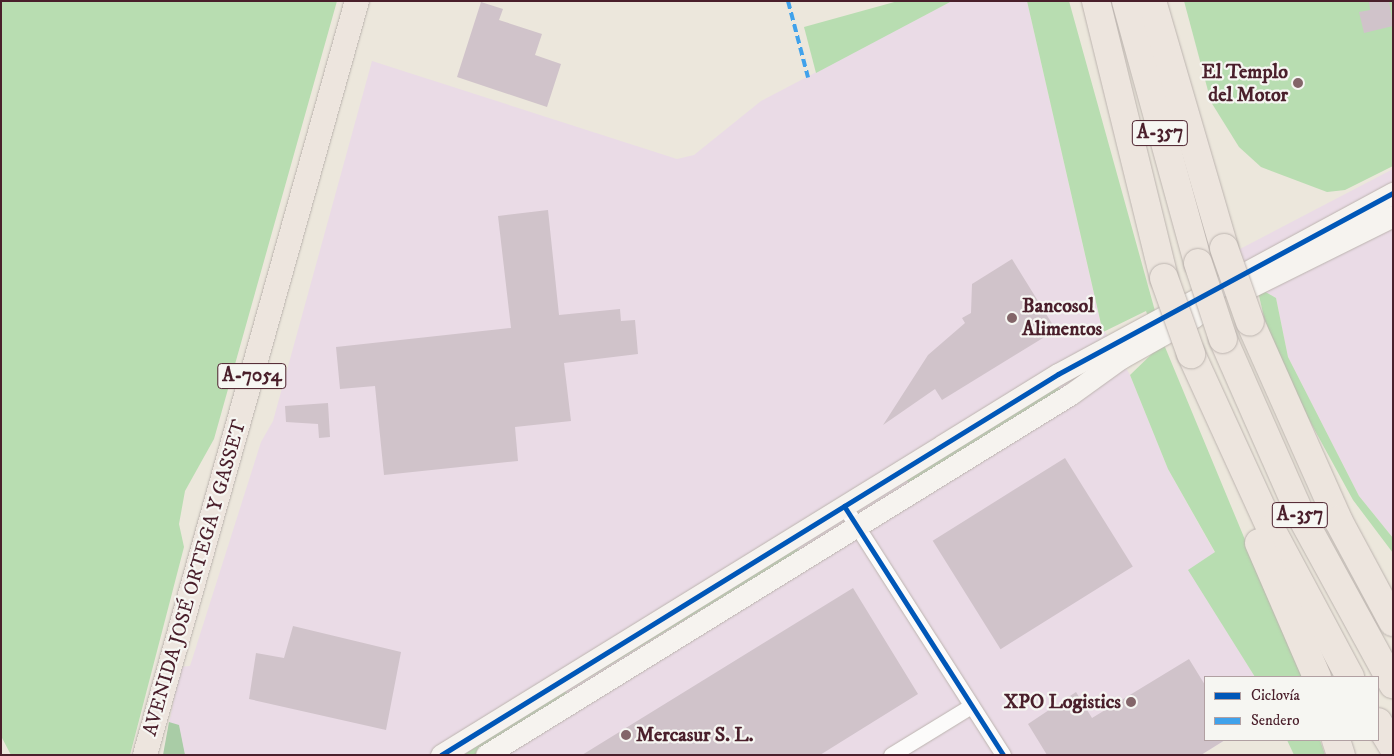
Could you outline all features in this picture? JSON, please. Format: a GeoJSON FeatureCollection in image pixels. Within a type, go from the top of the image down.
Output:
{"type":"FeatureCollection","features":[{"type":"Feature","properties":{"kind":"highway","name":"A-357"},"geometry":{"type":"LineString","coordinates":[[1096,1],[1164,278],[1191,354],[1271,529],[1349,676]]}},
{"type":"Feature","properties":{"kind":"highway","name":"A-357"},"geometry":{"type":"LineString","coordinates":[[1126,1],[1198,263],[1223,339],[1301,516],[1393,684]]}},
{"type":"Feature","properties":{"kind":"highway"},"geometry":{"type":"LineString","coordinates":[[1152,1],[1224,248],[1250,322],[1294,425],[1338,520],[1393,622]]}},
{"type":"Feature","properties":{"kind":"highway"},"geometry":{"type":"LineString","coordinates":[[1191,354],[1221,453],[1317,676]]}},
{"type":"Feature","properties":{"kind":"highway"},"geometry":{"type":"LineString","coordinates":[[1294,425],[1371,555],[1393,581]]}},
{"type":"Feature","properties":{"kind":"highway"},"geometry":{"type":"LineString","coordinates":[[1379,724],[1393,747]]}},
{"type":"Feature","properties":{"kind":"highway"},"geometry":{"type":"LineString","coordinates":[[1336,741],[1340,755]]}},
{"type":"Feature","properties":{"kind":"main road","name":"AVENIDA JOSÉ ORTEGA Y GASSET"},"geometry":{"type":"LineString","coordinates":[[146,753],[357,1]]}},
{"type":"Feature","properties":{"kind":"street"},"geometry":{"type":"LineString","coordinates":[[486,755],[858,525],[1121,358],[1201,304],[1393,193]]}},
{"type":"Feature","properties":{"kind":"street"},"geometry":{"type":"LineString","coordinates":[[442,755],[1058,374],[1201,304],[1393,216]]}},
{"type":"Feature","properties":{"kind":"street"},"geometry":{"type":"LineString","coordinates":[[844,506],[858,525],[1003,755]]}},
{"type":"Feature","properties":{"kind":"street"},"geometry":{"type":"LineString","coordinates":[[891,755],[971,706]]}},
{"type":"Feature","properties":{"kind":"shaded area"},"geometry":{"type":"Polygon","coordinates":[[[952,1],[1027,1],[1101,325],[1130,375],[1168,469],[1215,553],[1189,570],[1254,676],[1204,676],[1204,741],[1223,741],[1201,755],[163,755],[180,667],[190,666],[261,442],[273,421],[372,61],[677,159],[694,155],[761,101],[952,1]]]}},
{"type":"Feature","properties":{"kind":"shaded area"},"geometry":{"type":"Polygon","coordinates":[[[1393,169],[1393,538],[1359,496],[1288,357],[1276,298],[1257,287],[1238,250],[1393,169]]]}},
{"type":"Feature","properties":{"kind":"green space"},"geometry":{"type":"Polygon","coordinates":[[[1,1],[337,1],[214,439],[185,491],[179,524],[184,547],[130,755],[11,755],[1,736],[1,1]]]}},
{"type":"Feature","properties":{"kind":"green space"},"geometry":{"type":"Polygon","coordinates":[[[898,1],[952,1],[816,73],[804,27],[898,1]]]}},
{"type":"Feature","properties":{"kind":"green space"},"geometry":{"type":"Polygon","coordinates":[[[1027,1],[1069,1],[1165,347],[1302,676],[1254,676],[1188,570],[1215,552],[1168,469],[1130,375],[1159,347],[1146,311],[1097,335],[1093,330],[1101,324],[1027,1]]]}},
{"type":"Feature","properties":{"kind":"green space","name":"El Templo del Motor"},"geometry":{"type":"Polygon","coordinates":[[[1184,1],[1393,1],[1393,166],[1345,190],[1327,192],[1261,167],[1239,147],[1211,102],[1184,1]]]}},
{"type":"Feature","properties":{"kind":"green space"},"geometry":{"type":"Polygon","coordinates":[[[1257,287],[1276,298],[1288,357],[1359,496],[1393,538],[1393,553],[1353,500],[1307,416],[1266,326],[1257,287]]]}},
{"type":"Feature","properties":{"kind":"green space"},"geometry":{"type":"Polygon","coordinates":[[[1057,385],[1060,390],[909,483],[906,479],[1057,385]]]}},
{"type":"Feature","properties":{"kind":"green space"},"geometry":{"type":"Polygon","coordinates":[[[796,546],[799,551],[577,685],[574,679],[796,546]]]}},
{"type":"Feature","properties":{"kind":"green space"},"geometry":{"type":"Polygon","coordinates":[[[563,688],[567,694],[476,755],[464,755],[563,688]]]}},
{"type":"Feature","properties":{"kind":"green space"},"geometry":{"type":"Polygon","coordinates":[[[169,722],[179,725],[185,755],[163,755],[169,722]]]}},
{"type":"Feature","properties":{"kind":"green space"},"geometry":{"type":"Polygon","coordinates":[[[1287,741],[1320,741],[1325,755],[1294,755],[1287,741]]]}},
{"type":"Feature","properties":{"kind":"building"},"geometry":{"type":"Polygon","coordinates":[[[1369,1],[1389,1],[1393,26],[1364,33],[1359,12],[1370,10],[1369,1]]]}},
{"type":"Feature","properties":{"kind":"building"},"geometry":{"type":"Polygon","coordinates":[[[481,2],[503,9],[499,20],[542,34],[535,55],[561,64],[547,107],[457,77],[481,2]]]}},
{"type":"Feature","properties":{"kind":"building"},"geometry":{"type":"Polygon","coordinates":[[[548,210],[559,315],[620,309],[621,321],[635,320],[638,354],[564,363],[571,421],[515,427],[518,461],[384,475],[375,386],[340,389],[336,347],[511,328],[498,216],[548,210]]]}},
{"type":"Feature","properties":{"kind":"building"},"geometry":{"type":"Polygon","coordinates":[[[1012,259],[1056,330],[942,400],[935,389],[883,425],[928,355],[965,323],[962,318],[971,313],[972,284],[1012,259]]]}},
{"type":"Feature","properties":{"kind":"building"},"geometry":{"type":"Polygon","coordinates":[[[328,403],[330,437],[319,438],[318,424],[286,422],[285,406],[328,403]]]}},
{"type":"Feature","properties":{"kind":"building"},"geometry":{"type":"Polygon","coordinates":[[[1065,458],[1133,567],[1001,649],[933,541],[1065,458]]]}},
{"type":"Feature","properties":{"kind":"building"},"geometry":{"type":"Polygon","coordinates":[[[853,588],[918,694],[820,755],[582,755],[853,588]]]}},
{"type":"Feature","properties":{"kind":"building"},"geometry":{"type":"Polygon","coordinates":[[[293,626],[401,652],[386,730],[249,699],[256,653],[284,658],[293,626]]]}},
{"type":"Feature","properties":{"kind":"building"},"geometry":{"type":"Polygon","coordinates":[[[1189,659],[1204,683],[1204,741],[1223,741],[1201,755],[1047,755],[1028,724],[1076,692],[1092,718],[1189,659]]]}},
{"type":"Feature","properties":{"kind":"marked path"},"geometry":{"type":"LineString","coordinates":[[788,1],[808,77]]}},
{"type":"Feature","properties":{"kind":"cycle path"},"geometry":{"type":"LineString","coordinates":[[441,755],[1058,374],[1393,193]]}},
{"type":"Feature","properties":{"kind":"cycle path"},"geometry":{"type":"LineString","coordinates":[[844,506],[1003,755]]}},
{"type":"Feature","properties":{"kind":"place","name":"El Templo del Motor"},"geometry":{"type":"Point","coordinates":[1298,83]}},
{"type":"Feature","properties":{"kind":"place","name":"Bancosol Alimentos"},"geometry":{"type":"Point","coordinates":[1012,318]}},
{"type":"Feature","properties":{"kind":"place","name":"XPO Logistics"},"geometry":{"type":"Point","coordinates":[1131,702]}},
{"type":"Feature","properties":{"kind":"place","name":"Mercasur S. L."},"geometry":{"type":"Point","coordinates":[626,735]}}]}
